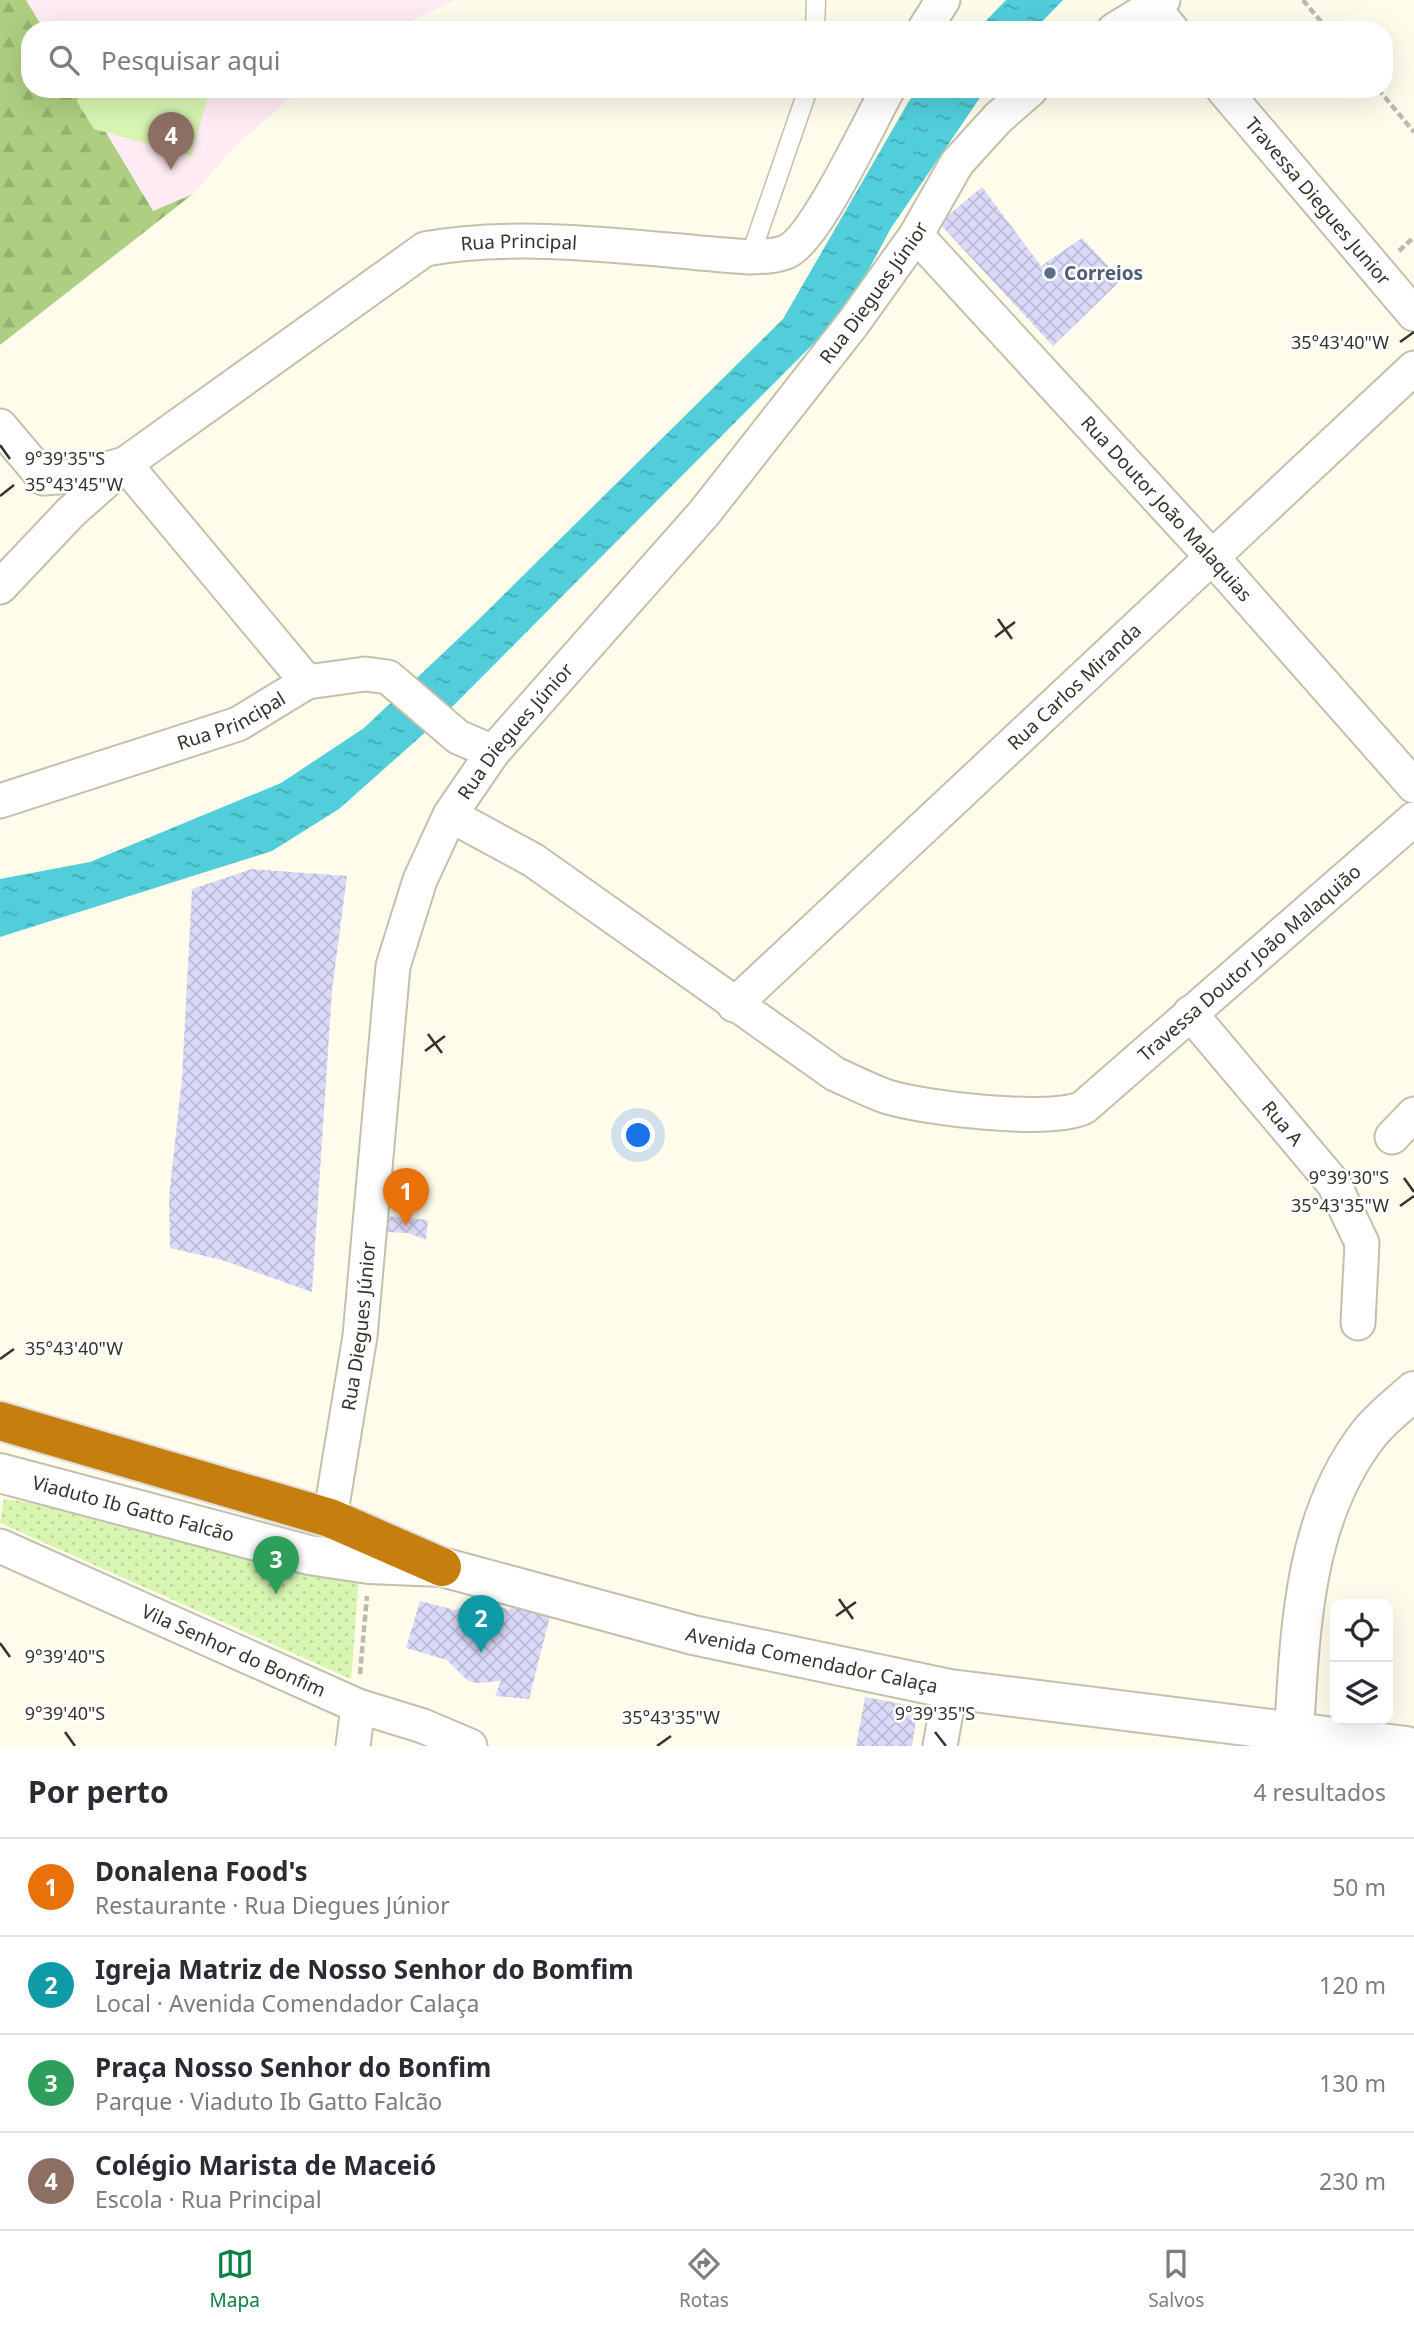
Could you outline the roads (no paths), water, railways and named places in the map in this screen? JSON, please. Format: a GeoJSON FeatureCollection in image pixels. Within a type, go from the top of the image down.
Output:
{"type":"FeatureCollection","features":[{"type":"Feature","properties":{"kind":"highway"},"geometry":{"type":"LineString","coordinates":[[0,1421],[330,1518],[442,1567]]}},
{"type":"Feature","properties":{"kind":"main road"},"geometry":{"type":"LineString","coordinates":[[1281,1736],[1320,1527],[1341,1475],[1369,1434],[1414,1391]]}},
{"type":"Feature","properties":{"kind":"main road","name":"Viaduto Ib Gatto Falcão"},"geometry":{"type":"LineString","coordinates":[[0,1474],[309,1555]]}},
{"type":"Feature","properties":{"kind":"main road","name":"Avenida Comendador Calaça"},"geometry":{"type":"LineString","coordinates":[[309,1555],[369,1564],[442,1567],[693,1635],[950,1689],[1281,1736],[1406,1746]]}},
{"type":"Feature","properties":{"kind":"street"},"geometry":{"type":"LineString","coordinates":[[930,21],[943,0]]}},
{"type":"Feature","properties":{"kind":"street"},"geometry":{"type":"LineString","coordinates":[[1138,21],[1163,12]]}},
{"type":"Feature","properties":{"kind":"street","name":"Rua Principal"},"geometry":{"type":"LineString","coordinates":[[0,587],[71,512],[125,464],[425,249],[466,241],[516,242],[750,257],[772,256],[789,250],[810,230],[883,98]]}},
{"type":"Feature","properties":{"kind":"street","name":"Rua Diegues Júnior"},"geometry":{"type":"LineString","coordinates":[[330,1518],[360,1336],[393,966],[419,880],[450,815],[493,752],[705,512],[854,322],[916,234],[957,163],[998,118],[1021,98]]}},
{"type":"Feature","properties":{"kind":"street","name":"Travessa Diegues Junior"},"geometry":{"type":"LineString","coordinates":[[1231,98],[1414,314]]}},
{"type":"Feature","properties":{"kind":"street","name":"Rua Doutor João Malaquias"},"geometry":{"type":"LineString","coordinates":[[916,234],[1210,556],[1414,786]]}},
{"type":"Feature","properties":{"kind":"street","name":"Rua Carlos Miranda"},"geometry":{"type":"LineString","coordinates":[[734,1005],[1210,556],[1414,368]]}},
{"type":"Feature","properties":{"kind":"street","name":"Rua Principal"},"geometry":{"type":"LineString","coordinates":[[0,426],[44,478],[86,475],[125,464]]}},
{"type":"Feature","properties":{"kind":"street","name":"Rua Principal"},"geometry":{"type":"LineString","coordinates":[[0,801],[238,724],[307,682],[125,464]]}},
{"type":"Feature","properties":{"kind":"street"},"geometry":{"type":"LineString","coordinates":[[307,682],[365,674],[388,677],[458,737],[493,752]]}},
{"type":"Feature","properties":{"kind":"street"},"geometry":{"type":"LineString","coordinates":[[450,815],[533,860],[734,1005]]}},
{"type":"Feature","properties":{"kind":"street","name":"Travessa Doutor João Malaquião"},"geometry":{"type":"LineString","coordinates":[[734,1005],[835,1074],[885,1096],[926,1106],[1062,1115],[1084,1107],[1414,819]]}},
{"type":"Feature","properties":{"kind":"street","name":"Rua A"},"geometry":{"type":"LineString","coordinates":[[1190,1013],[1334,1184],[1362,1243],[1358,1323]]}},
{"type":"Feature","properties":{"kind":"street","name":"Vila Senhor do Bonfim"},"geometry":{"type":"LineString","coordinates":[[0,1546],[358,1706],[423,1726],[470,1746]]}},
{"type":"Feature","properties":{"kind":"street"},"geometry":{"type":"LineString","coordinates":[[940,1746],[950,1689]]}},
{"type":"Feature","properties":{"kind":"street"},"geometry":{"type":"LineString","coordinates":[[353,1746],[358,1706]]}},
{"type":"Feature","properties":{"kind":"lane"},"geometry":{"type":"LineString","coordinates":[[815,21],[816,0]]}},
{"type":"Feature","properties":{"kind":"lane"},"geometry":{"type":"LineString","coordinates":[[750,257],[805,98]]}},
{"type":"Feature","properties":{"kind":"water"},"geometry":{"type":"Polygon","coordinates":[[[1006,0],[1063,0],[1043,21],[986,21],[1006,0]]]}},
{"type":"Feature","properties":{"kind":"water"},"geometry":{"type":"Polygon","coordinates":[[[912,98],[980,98],[891,228],[853,299],[833,324],[438,721],[339,809],[272,851],[0,937],[0,879],[90,862],[281,783],[364,728],[477,621],[783,319],[912,98]]]}},
{"type":"Feature","properties":{"kind":"place","name":"Colégio Marista de Maceió"},"geometry":{"type":"Point","coordinates":[171,170]}},
{"type":"Feature","properties":{"kind":"place","name":"Correios"},"geometry":{"type":"Point","coordinates":[1050,273]}},
{"type":"Feature","properties":{"kind":"place","name":"Donalena Food's"},"geometry":{"type":"Point","coordinates":[406,1226]}},
{"type":"Feature","properties":{"kind":"place","name":"Praça Nosso Senhor do Bonfim"},"geometry":{"type":"Point","coordinates":[276,1594]}},
{"type":"Feature","properties":{"kind":"place","name":"Igreja Matriz de Nosso Senhor do Bomfim"},"geometry":{"type":"Point","coordinates":[481,1653]}}]}
